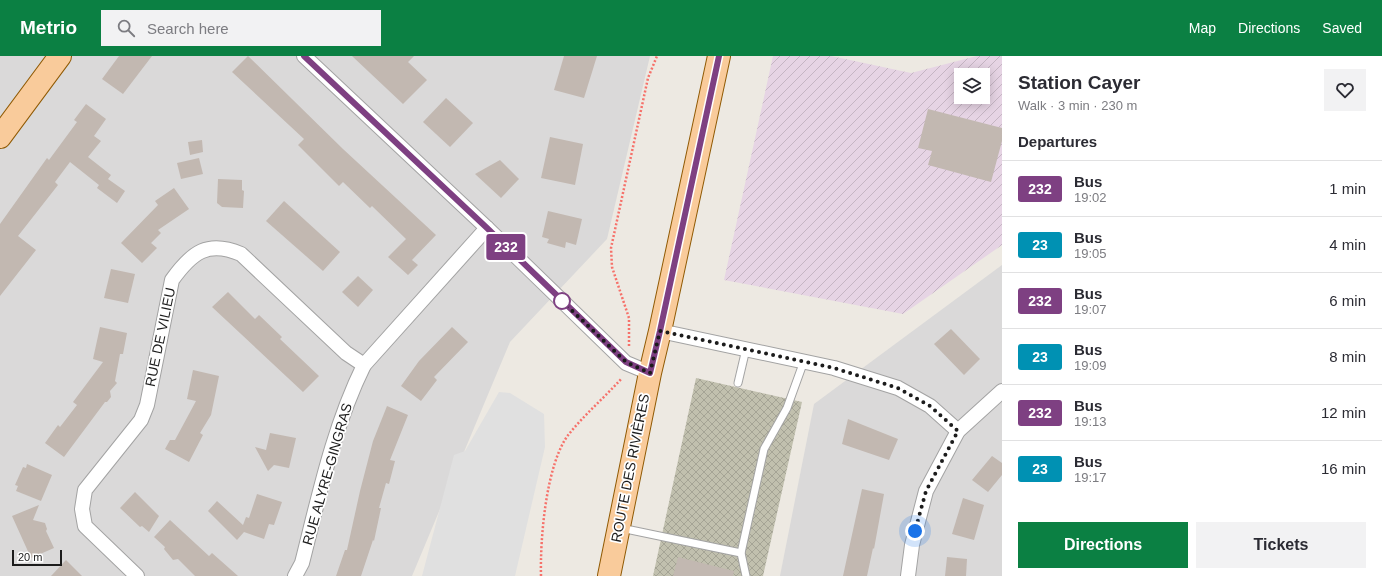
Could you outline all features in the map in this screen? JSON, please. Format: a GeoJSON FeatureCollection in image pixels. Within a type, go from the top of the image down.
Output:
{"type":"FeatureCollection","features":[{"type":"Feature","properties":{"kind":"main road"},"geometry":{"type":"LineString","coordinates":[[0,137],[60,56]]}},
{"type":"Feature","properties":{"kind":"main road","name":"ROUTE DES RIVIÈRES"},"geometry":{"type":"LineString","coordinates":[[609,576],[650,373],[720,56]]}},
{"type":"Feature","properties":{"kind":"street"},"geometry":{"type":"LineString","coordinates":[[304,56],[487,228],[626,362],[650,373]]}},
{"type":"Feature","properties":{"kind":"street","name":"RUE ALYRE-GINGRAS"},"geometry":{"type":"LineString","coordinates":[[295,576],[302,563],[334,440],[351,392],[364,365],[487,228]]}},
{"type":"Feature","properties":{"kind":"street","name":"RUE DE VILIEU"},"geometry":{"type":"LineString","coordinates":[[137,576],[85,526],[82,509],[85,490],[141,420],[147,405],[172,280],[184,263],[199,252],[214,247],[227,248],[241,254],[346,352],[364,365]]}},
{"type":"Feature","properties":{"kind":"street"},"geometry":{"type":"LineString","coordinates":[[660,331],[834,368],[898,388],[930,406],[958,431]]}},
{"type":"Feature","properties":{"kind":"street"},"geometry":{"type":"LineString","coordinates":[[908,576],[912,545],[926,491],[958,431],[1002,391]]}},
{"type":"Feature","properties":{"kind":"lane"},"geometry":{"type":"LineString","coordinates":[[738,384],[746,349]]}},
{"type":"Feature","properties":{"kind":"lane"},"geometry":{"type":"LineString","coordinates":[[746,576],[741,553],[764,449],[787,408],[804,361]]}},
{"type":"Feature","properties":{"kind":"lane"},"geometry":{"type":"LineString","coordinates":[[618,528],[741,553]]}},
{"type":"Feature","properties":{"kind":"path"},"geometry":{"type":"LineString","coordinates":[[630,341],[630,318],[612,267],[611,248],[648,78],[657,56]]}},
{"type":"Feature","properties":{"kind":"path"},"geometry":{"type":"LineString","coordinates":[[541,576],[543,528],[552,475],[560,450],[569,434],[622,377]]}},
{"type":"Feature","properties":{"kind":"shaded area"},"geometry":{"type":"Polygon","coordinates":[[[0,56],[650,56],[607,239],[510,342],[412,576],[0,576],[0,56]]]}},
{"type":"Feature","properties":{"kind":"shaded area"},"geometry":{"type":"Polygon","coordinates":[[[773,56],[831,56],[911,73],[977,56],[1002,56],[1002,245],[903,314],[724,280],[773,56]]]}},
{"type":"Feature","properties":{"kind":"shaded area"},"geometry":{"type":"Polygon","coordinates":[[[1002,265],[1002,576],[780,576],[814,404],[1002,265]]]}},
{"type":"Feature","properties":{"kind":"shaded area"},"geometry":{"type":"Polygon","coordinates":[[[696,378],[802,402],[763,576],[653,576],[696,378]]]}},
{"type":"Feature","properties":{"kind":"shaded area"},"geometry":{"type":"Polygon","coordinates":[[[499,392],[510,393],[544,414],[545,447],[515,576],[422,576],[454,455],[465,451],[499,392]]]}},
{"type":"Feature","properties":{"kind":"building"},"geometry":{"type":"Polygon","coordinates":[[[119,56],[152,56],[123,94],[102,79],[119,56]]]}},
{"type":"Feature","properties":{"kind":"building"},"geometry":{"type":"Polygon","coordinates":[[[248,56],[343,149],[436,235],[412,260],[418,265],[408,275],[388,257],[406,239],[372,206],[370,208],[343,182],[339,186],[298,145],[304,139],[232,72],[248,56]]]}},
{"type":"Feature","properties":{"kind":"building"},"geometry":{"type":"Polygon","coordinates":[[[352,56],[414,56],[408,62],[427,80],[403,104],[352,56]]]}},
{"type":"Feature","properties":{"kind":"building"},"geometry":{"type":"Polygon","coordinates":[[[564,56],[597,56],[584,98],[554,90],[564,56]]]}},
{"type":"Feature","properties":{"kind":"building"},"geometry":{"type":"Polygon","coordinates":[[[446,98],[473,123],[450,147],[423,122],[446,98]]]}},
{"type":"Feature","properties":{"kind":"building"},"geometry":{"type":"Polygon","coordinates":[[[86,104],[106,119],[94,136],[101,141],[88,157],[111,175],[108,179],[125,191],[117,203],[97,188],[99,185],[70,162],[55,182],[58,185],[18,236],[36,250],[0,296],[0,224],[47,158],[49,160],[77,122],[74,120],[86,104]]]}},
{"type":"Feature","properties":{"kind":"building"},"geometry":{"type":"Polygon","coordinates":[[[928,109],[1002,128],[1002,141],[991,182],[928,165],[932,151],[918,148],[928,109]]]}},
{"type":"Feature","properties":{"kind":"building"},"geometry":{"type":"Polygon","coordinates":[[[550,137],[583,144],[575,185],[541,178],[550,137]]]}},
{"type":"Feature","properties":{"kind":"building"},"geometry":{"type":"Polygon","coordinates":[[[202,140],[203,152],[190,155],[188,142],[202,140]]]}},
{"type":"Feature","properties":{"kind":"building"},"geometry":{"type":"Polygon","coordinates":[[[199,158],[203,174],[181,179],[177,163],[199,158]]]}},
{"type":"Feature","properties":{"kind":"building"},"geometry":{"type":"Polygon","coordinates":[[[500,160],[519,179],[501,198],[475,174],[500,160]]]}},
{"type":"Feature","properties":{"kind":"building"},"geometry":{"type":"Polygon","coordinates":[[[218,179],[242,180],[242,190],[244,191],[243,208],[222,207],[217,203],[218,179]]]}},
{"type":"Feature","properties":{"kind":"building"},"geometry":{"type":"Polygon","coordinates":[[[174,188],[189,209],[158,230],[161,233],[151,243],[157,248],[142,263],[121,243],[158,205],[155,201],[174,188]]]}},
{"type":"Feature","properties":{"kind":"building"},"geometry":{"type":"Polygon","coordinates":[[[284,201],[340,252],[323,271],[266,221],[284,201]]]}},
{"type":"Feature","properties":{"kind":"building"},"geometry":{"type":"Polygon","coordinates":[[[548,211],[582,219],[576,245],[566,242],[565,248],[547,243],[549,239],[542,237],[548,211]]]}},
{"type":"Feature","properties":{"kind":"building"},"geometry":{"type":"Polygon","coordinates":[[[111,269],[135,274],[128,303],[104,298],[111,269]]]}},
{"type":"Feature","properties":{"kind":"building"},"geometry":{"type":"Polygon","coordinates":[[[358,276],[373,290],[358,307],[342,292],[358,276]]]}},
{"type":"Feature","properties":{"kind":"building"},"geometry":{"type":"Polygon","coordinates":[[[228,292],[255,319],[259,315],[282,337],[280,339],[319,376],[303,392],[212,307],[228,292]]]}},
{"type":"Feature","properties":{"kind":"building"},"geometry":{"type":"Polygon","coordinates":[[[100,327],[127,333],[123,354],[120,354],[115,381],[117,383],[110,391],[111,397],[107,402],[105,402],[64,457],[45,443],[58,425],[60,427],[77,405],[73,402],[103,362],[93,359],[100,327]]]}},
{"type":"Feature","properties":{"kind":"building"},"geometry":{"type":"Polygon","coordinates":[[[452,327],[468,342],[434,377],[437,380],[421,401],[401,386],[419,361],[452,327]]]}},
{"type":"Feature","properties":{"kind":"building"},"geometry":{"type":"Polygon","coordinates":[[[951,329],[980,359],[964,375],[934,344],[951,329]]]}},
{"type":"Feature","properties":{"kind":"building"},"geometry":{"type":"Polygon","coordinates":[[[193,370],[219,376],[211,415],[200,433],[203,435],[189,462],[165,449],[170,440],[175,440],[196,401],[187,399],[193,370]]]}},
{"type":"Feature","properties":{"kind":"building"},"geometry":{"type":"Polygon","coordinates":[[[387,406],[408,415],[390,460],[395,461],[389,484],[386,483],[379,508],[381,508],[374,541],[373,540],[361,576],[336,576],[345,550],[347,550],[373,441],[387,406]]]}},
{"type":"Feature","properties":{"kind":"building"},"geometry":{"type":"Polygon","coordinates":[[[848,419],[898,439],[889,460],[842,444],[848,419]]]}},
{"type":"Feature","properties":{"kind":"building"},"geometry":{"type":"Polygon","coordinates":[[[270,433],[296,438],[289,468],[274,465],[268,471],[255,447],[266,450],[270,433]]]}},
{"type":"Feature","properties":{"kind":"building"},"geometry":{"type":"Polygon","coordinates":[[[992,456],[1002,463],[1002,475],[988,492],[972,480],[992,456]]]}},
{"type":"Feature","properties":{"kind":"building"},"geometry":{"type":"Polygon","coordinates":[[[27,464],[52,475],[41,501],[16,491],[18,486],[15,485],[23,467],[26,468],[27,464]]]}},
{"type":"Feature","properties":{"kind":"building"},"geometry":{"type":"Polygon","coordinates":[[[862,489],[884,494],[874,549],[873,548],[867,576],[843,576],[862,489]]]}},
{"type":"Feature","properties":{"kind":"building"},"geometry":{"type":"Polygon","coordinates":[[[135,492],[159,516],[149,532],[142,526],[140,527],[120,508],[135,492]]]}},
{"type":"Feature","properties":{"kind":"building"},"geometry":{"type":"Polygon","coordinates":[[[257,494],[282,502],[274,525],[269,524],[264,539],[244,532],[237,540],[208,511],[217,501],[243,525],[246,517],[249,518],[257,494]]]}},
{"type":"Feature","properties":{"kind":"building"},"geometry":{"type":"Polygon","coordinates":[[[963,498],[984,505],[974,540],[952,534],[963,498]]]}},
{"type":"Feature","properties":{"kind":"building"},"geometry":{"type":"Polygon","coordinates":[[[39,505],[33,520],[45,523],[47,529],[46,531],[54,548],[31,558],[12,516],[39,505]]]}},
{"type":"Feature","properties":{"kind":"building"},"geometry":{"type":"Polygon","coordinates":[[[170,520],[209,556],[212,553],[238,576],[195,576],[178,559],[173,560],[164,549],[165,547],[154,537],[170,520]]]}},
{"type":"Feature","properties":{"kind":"building"},"geometry":{"type":"Polygon","coordinates":[[[678,557],[734,571],[733,576],[673,576],[678,557]]]}},
{"type":"Feature","properties":{"kind":"building"},"geometry":{"type":"Polygon","coordinates":[[[947,557],[967,559],[966,576],[945,576],[947,557]]]}},
{"type":"Feature","properties":{"kind":"building"},"geometry":{"type":"Polygon","coordinates":[[[66,560],[82,576],[51,576],[66,560]]]}},
{"type":"Feature","properties":{"kind":"bus line","name":"232"},"geometry":{"type":"LineString","coordinates":[[304,56],[487,228],[626,362],[640,370],[650,373],[719,56]]}},
{"type":"Feature","properties":{"kind":"route"},"geometry":{"type":"LineString","coordinates":[[562,301],[626,362],[640,370],[650,373],[660,331],[834,368],[898,388],[930,406],[958,431],[926,491],[915,531]]}}]}
